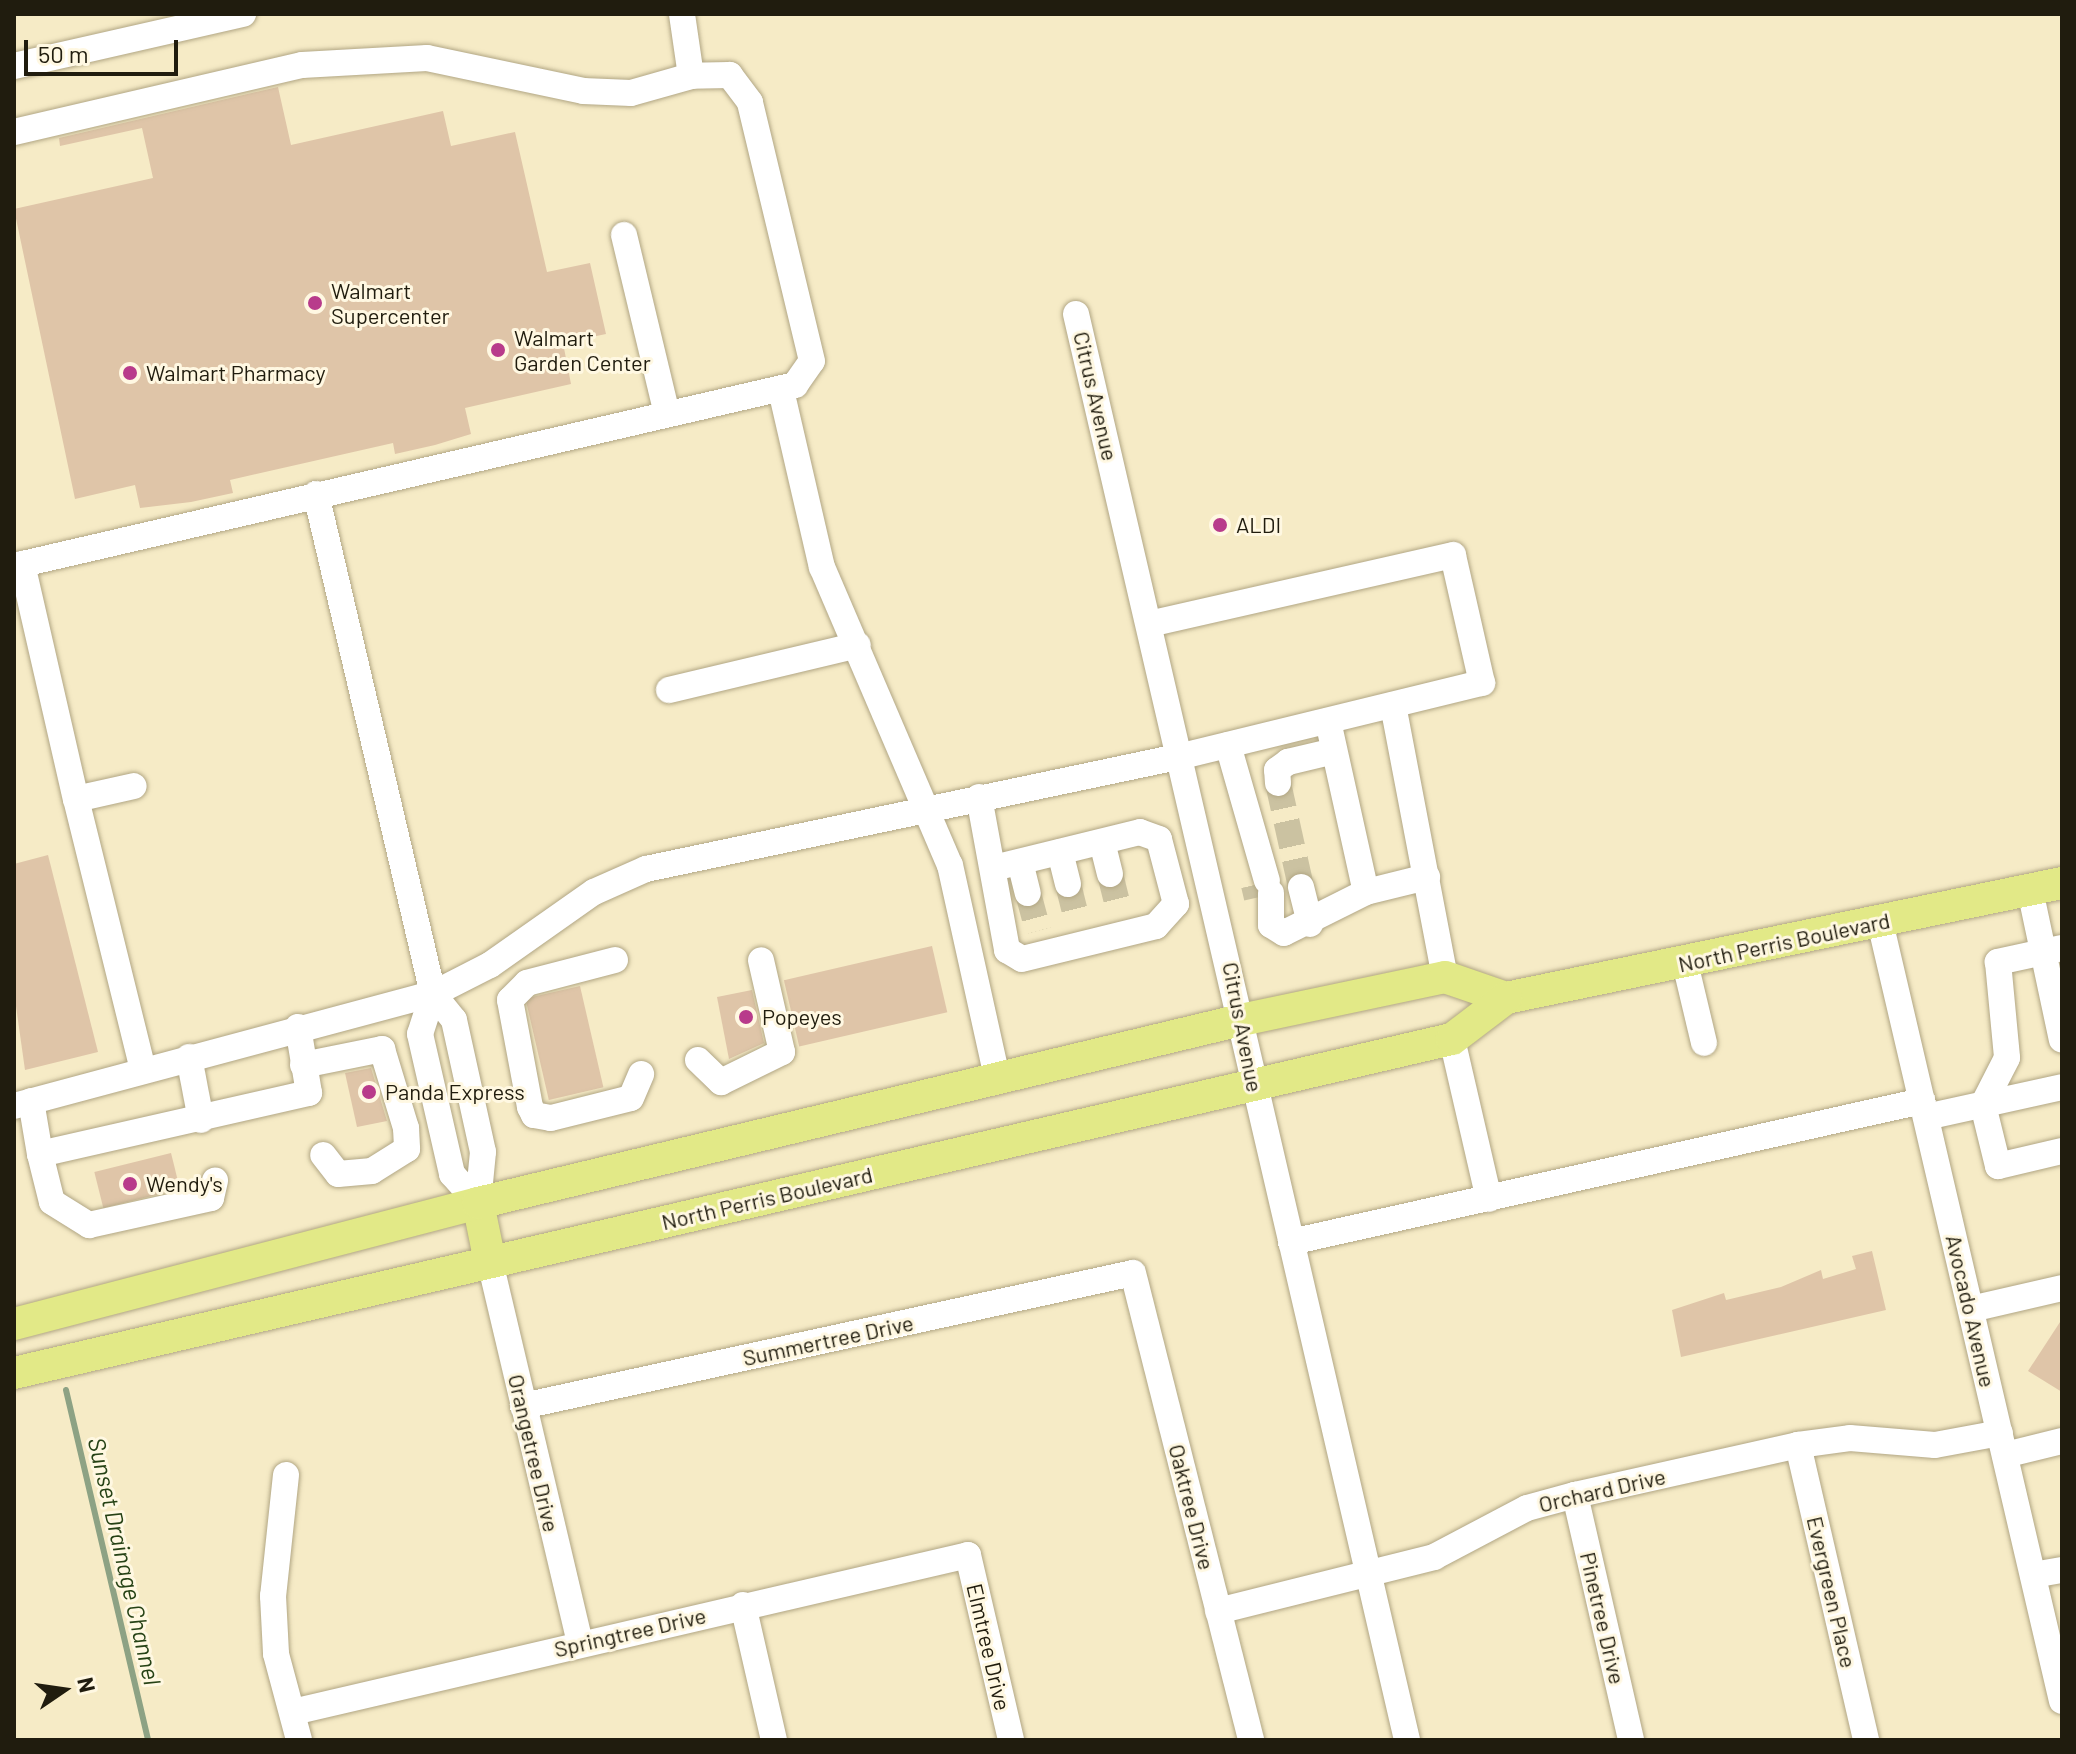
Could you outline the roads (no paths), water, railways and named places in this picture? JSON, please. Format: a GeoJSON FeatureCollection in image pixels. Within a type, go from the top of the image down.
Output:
{"type":"FeatureCollection","features":[{"type":"Feature","properties":{"kind":"main road","name":"North Perris Boulevard"},"geometry":{"type":"LineString","coordinates":[[14,1373],[1452,1039],[1506,998],[2062,883]]}},
{"type":"Feature","properties":{"kind":"main road"},"geometry":{"type":"LineString","coordinates":[[14,1324],[478,1203],[1241,1020],[1445,977],[1506,998]]}},
{"type":"Feature","properties":{"kind":"main road"},"geometry":{"type":"LineString","coordinates":[[478,1203],[490,1262]]}},
{"type":"Feature","properties":{"kind":"street"},"geometry":{"type":"LineString","coordinates":[[14,66],[243,14]]}},
{"type":"Feature","properties":{"kind":"street"},"geometry":{"type":"LineString","coordinates":[[682,14],[691,76]]}},
{"type":"Feature","properties":{"kind":"street"},"geometry":{"type":"LineString","coordinates":[[14,132],[302,65],[427,58],[620,93],[691,76],[730,75],[750,102],[812,361],[807,374],[781,390],[316,494],[18,565],[143,1070]]}},
{"type":"Feature","properties":{"kind":"street"},"geometry":{"type":"LineString","coordinates":[[624,235],[667,414]]}},
{"type":"Feature","properties":{"kind":"street","name":"Citrus Avenue"},"geometry":{"type":"LineString","coordinates":[[1076,314],[1182,756],[1254,1084],[1407,1740]]}},
{"type":"Feature","properties":{"kind":"street"},"geometry":{"type":"LineString","coordinates":[[781,390],[822,567],[927,807],[962,915],[997,1077]]}},
{"type":"Feature","properties":{"kind":"street"},"geometry":{"type":"LineString","coordinates":[[316,494],[433,994],[454,1020],[483,1152],[478,1203]]}},
{"type":"Feature","properties":{"kind":"street"},"geometry":{"type":"LineString","coordinates":[[215,1180],[211,1198],[89,1225],[52,1202],[40,1154],[22,1104],[298,1027],[433,994],[490,965],[594,892],[646,869],[927,807],[1182,756],[1482,683],[1453,555],[1150,624]]}},
{"type":"Feature","properties":{"kind":"street"},"geometry":{"type":"LineString","coordinates":[[669,690],[858,645]]}},
{"type":"Feature","properties":{"kind":"street"},"geometry":{"type":"LineString","coordinates":[[1393,705],[1445,977]]}},
{"type":"Feature","properties":{"kind":"street"},"geometry":{"type":"LineString","coordinates":[[1328,721],[1366,892]]}},
{"type":"Feature","properties":{"kind":"street"},"geometry":{"type":"LineString","coordinates":[[1228,745],[1262,889],[1284,933],[1310,924],[1366,892],[1427,877]]}},
{"type":"Feature","properties":{"kind":"street"},"geometry":{"type":"LineString","coordinates":[[1278,783],[1277,770],[1288,762],[1334,751]]}},
{"type":"Feature","properties":{"kind":"street"},"geometry":{"type":"LineString","coordinates":[[76,799],[134,786]]}},
{"type":"Feature","properties":{"kind":"street"},"geometry":{"type":"LineString","coordinates":[[979,797],[1009,865],[1028,893]]}},
{"type":"Feature","properties":{"kind":"street"},"geometry":{"type":"LineString","coordinates":[[1140,832],[1159,839],[1176,904],[1156,926],[1121,923],[1041,942],[1022,959],[1007,950],[998,908],[1009,865],[1140,832]]}},
{"type":"Feature","properties":{"kind":"street"},"geometry":{"type":"LineString","coordinates":[[1102,842],[1110,874]]}},
{"type":"Feature","properties":{"kind":"street"},"geometry":{"type":"LineString","coordinates":[[1060,852],[1068,884]]}},
{"type":"Feature","properties":{"kind":"street"},"geometry":{"type":"LineString","coordinates":[[1301,887],[1310,924]]}},
{"type":"Feature","properties":{"kind":"street"},"geometry":{"type":"LineString","coordinates":[[2030,890],[2053,950],[2062,1040]]}},
{"type":"Feature","properties":{"kind":"street"},"geometry":{"type":"LineString","coordinates":[[962,915],[998,908]]}},
{"type":"Feature","properties":{"kind":"street","name":"Avocado Avenue"},"geometry":{"type":"LineString","coordinates":[[1880,922],[2062,1701]]}},
{"type":"Feature","properties":{"kind":"street"},"geometry":{"type":"LineString","coordinates":[[2053,950],[1998,962],[2007,1058],[1983,1105],[1998,1166],[2062,1151]]}},
{"type":"Feature","properties":{"kind":"street"},"geometry":{"type":"LineString","coordinates":[[615,960],[527,983],[510,1000],[530,1107],[534,1115],[551,1118],[631,1098],[641,1074]]}},
{"type":"Feature","properties":{"kind":"street"},"geometry":{"type":"LineString","coordinates":[[698,1060],[721,1082],[782,1052],[761,960]]}},
{"type":"Feature","properties":{"kind":"street"},"geometry":{"type":"LineString","coordinates":[[1685,963],[1704,1043]]}},
{"type":"Feature","properties":{"kind":"street"},"geometry":{"type":"LineString","coordinates":[[433,994],[420,1034],[452,1174],[478,1203]]}},
{"type":"Feature","properties":{"kind":"street"},"geometry":{"type":"LineString","coordinates":[[40,1154],[201,1120],[309,1093],[298,1027]]}},
{"type":"Feature","properties":{"kind":"street"},"geometry":{"type":"LineString","coordinates":[[1452,1039],[1489,1199]]}},
{"type":"Feature","properties":{"kind":"street"},"geometry":{"type":"LineString","coordinates":[[303,1065],[382,1049],[406,1128],[407,1149],[372,1171],[338,1174],[323,1155]]}},
{"type":"Feature","properties":{"kind":"street"},"geometry":{"type":"LineString","coordinates":[[189,1057],[201,1120]]}},
{"type":"Feature","properties":{"kind":"street"},"geometry":{"type":"LineString","coordinates":[[1291,1242],[1924,1109],[1983,1105],[2062,1087]]}},
{"type":"Feature","properties":{"kind":"street","name":"Orangetree Drive"},"geometry":{"type":"LineString","coordinates":[[490,1262],[580,1644]]}},
{"type":"Feature","properties":{"kind":"street","name":"Summertree Drive"},"geometry":{"type":"LineString","coordinates":[[523,1406],[1133,1273]]}},
{"type":"Feature","properties":{"kind":"street","name":"Oaktree Drive"},"geometry":{"type":"LineString","coordinates":[[1133,1273],[1251,1740]]}},
{"type":"Feature","properties":{"kind":"street"},"geometry":{"type":"LineString","coordinates":[[1971,1309],[2062,1288]]}},
{"type":"Feature","properties":{"kind":"street","name":"Orchard Drive"},"geometry":{"type":"LineString","coordinates":[[1218,1611],[1434,1557],[1527,1508],[1798,1445],[1850,1438],[1935,1445],[2062,1441]]}},
{"type":"Feature","properties":{"kind":"street","name":"Evergreen Place"},"geometry":{"type":"LineString","coordinates":[[1798,1445],[1866,1740]]}},
{"type":"Feature","properties":{"kind":"street"},"geometry":{"type":"LineString","coordinates":[[286,1475],[273,1596],[276,1654],[299,1740]]}},
{"type":"Feature","properties":{"kind":"street","name":"Pinetree Drive"},"geometry":{"type":"LineString","coordinates":[[1575,1495],[1631,1740]]}},
{"type":"Feature","properties":{"kind":"street","name":"Springtree Drive"},"geometry":{"type":"LineString","coordinates":[[293,1712],[968,1555]]}},
{"type":"Feature","properties":{"kind":"street","name":"Elmtree Drive"},"geometry":{"type":"LineString","coordinates":[[968,1555],[1011,1740]]}},
{"type":"Feature","properties":{"kind":"street"},"geometry":{"type":"LineString","coordinates":[[2033,1575],[2062,1570]]}},
{"type":"Feature","properties":{"kind":"street"},"geometry":{"type":"LineString","coordinates":[[743,1605],[774,1740]]}},
{"type":"Feature","properties":{"kind":"waterway","name":"Sunset Drainage Channel"},"geometry":{"type":"LineString","coordinates":[[66,1390],[148,1740]]}},
{"type":"Feature","properties":{"kind":"tunnel"},"geometry":{"type":"LineString","coordinates":[[1278,783],[1301,887]]}},
{"type":"Feature","properties":{"kind":"tunnel"},"geometry":{"type":"LineString","coordinates":[[1110,874],[1119,911]]}},
{"type":"Feature","properties":{"kind":"tunnel"},"geometry":{"type":"LineString","coordinates":[[1068,884],[1077,921]]}},
{"type":"Feature","properties":{"kind":"tunnel"},"geometry":{"type":"LineString","coordinates":[[1254,885],[1257,898]]}},
{"type":"Feature","properties":{"kind":"tunnel"},"geometry":{"type":"LineString","coordinates":[[1028,893],[1038,931]]}},
{"type":"Feature","properties":{"kind":"place","name":"Walmart Supercenter"},"geometry":{"type":"Point","coordinates":[315,303]}},
{"type":"Feature","properties":{"kind":"place","name":"Walmart Garden Center"},"geometry":{"type":"Point","coordinates":[498,350]}},
{"type":"Feature","properties":{"kind":"place","name":"Walmart Pharmacy"},"geometry":{"type":"Point","coordinates":[130,373]}},
{"type":"Feature","properties":{"kind":"place","name":"ALDI"},"geometry":{"type":"Point","coordinates":[1220,525]}},
{"type":"Feature","properties":{"kind":"place","name":"Popeyes"},"geometry":{"type":"Point","coordinates":[746,1017]}},
{"type":"Feature","properties":{"kind":"place","name":"Panda Express"},"geometry":{"type":"Point","coordinates":[369,1092]}},
{"type":"Feature","properties":{"kind":"place","name":"Wendy's"},"geometry":{"type":"Point","coordinates":[130,1184]}}]}
